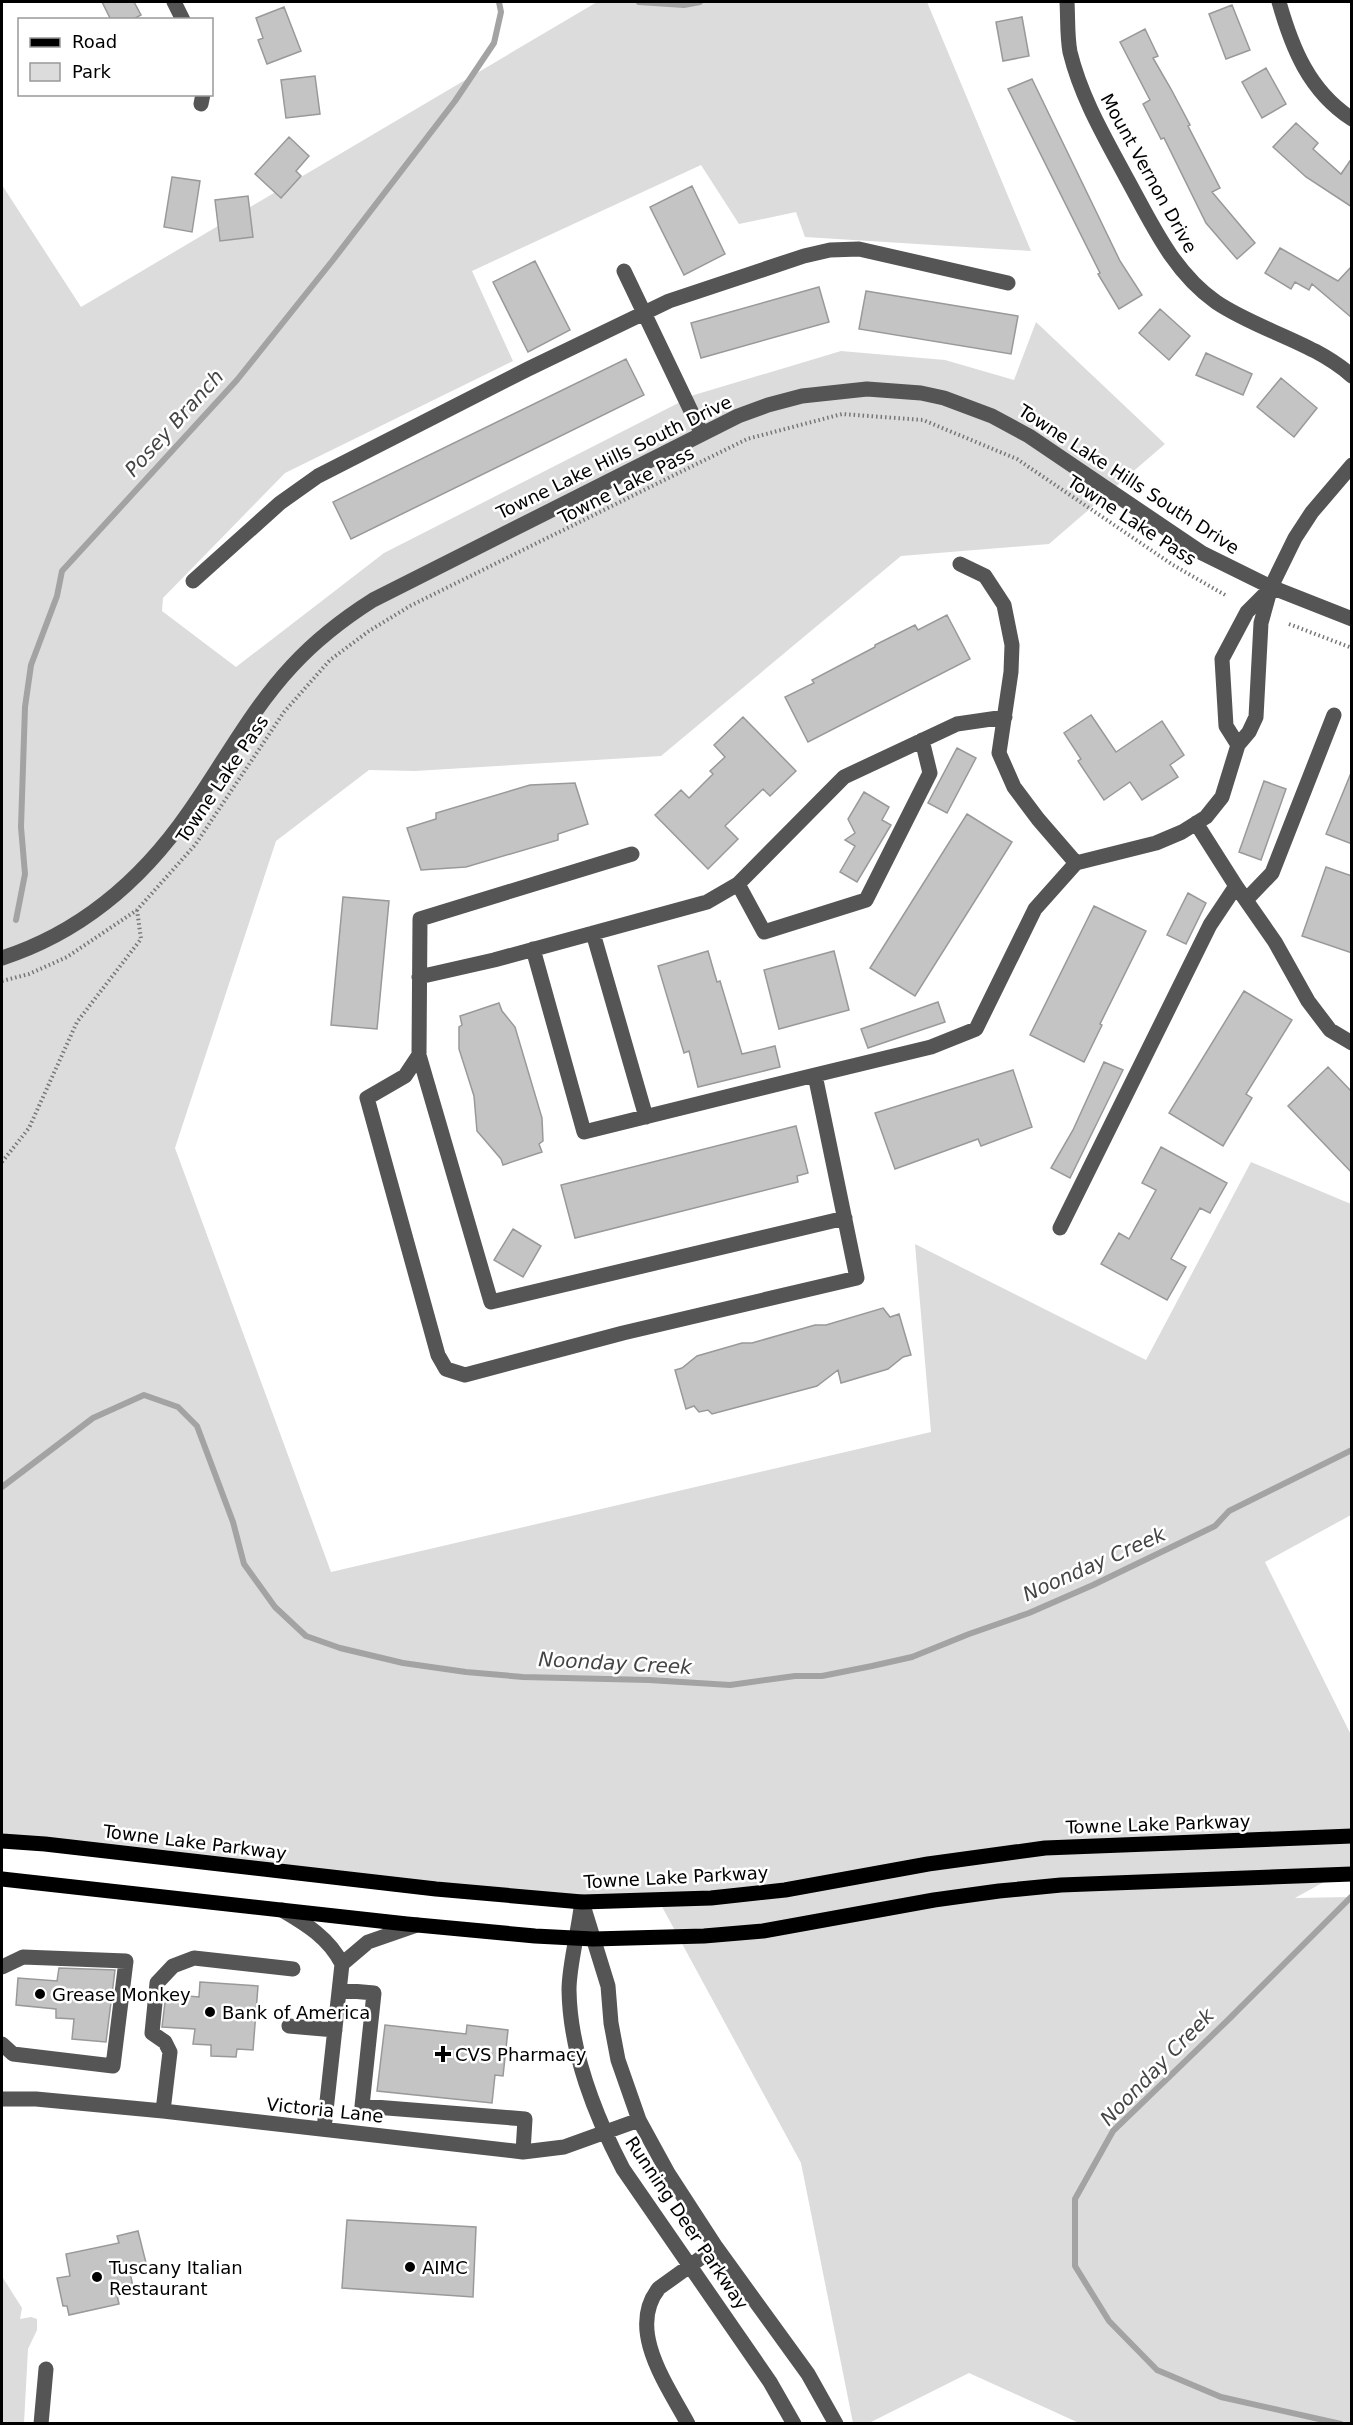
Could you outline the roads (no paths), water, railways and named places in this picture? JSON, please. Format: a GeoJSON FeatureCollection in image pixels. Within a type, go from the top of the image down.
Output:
{"type":"FeatureCollection","features":[{"type":"Feature","properties":{"kind":"main road","name":"Towne Lake Parkway"},"geometry":{"type":"LineString","coordinates":[[2,1841],[436,1889],[582,1902],[711,1898],[785,1890],[928,1864],[1033,1850],[1352,1836]]}},
{"type":"Feature","properties":{"kind":"main road"},"geometry":{"type":"LineString","coordinates":[[2,1879],[417,1925],[594,1939],[704,1936],[763,1931],[999,1891],[1128,1881],[1352,1874]]}},
{"type":"Feature","properties":{"kind":"street"},"geometry":{"type":"LineString","coordinates":[[174,2],[182,18]]}},
{"type":"Feature","properties":{"kind":"street","name":"Mount Vernon Drive"},"geometry":{"type":"LineString","coordinates":[[1067,2],[1070,50],[1088,106],[1175,263],[1203,292],[1218,303],[1248,320],[1312,349],[1352,376]]}},
{"type":"Feature","properties":{"kind":"street"},"geometry":{"type":"LineString","coordinates":[[1279,2],[1295,52],[1309,76],[1327,98],[1352,118]]}},
{"type":"Feature","properties":{"kind":"street"},"geometry":{"type":"LineString","coordinates":[[193,581],[280,503],[318,476],[528,369],[669,301],[804,256],[830,250],[859,249],[1008,283]]}},
{"type":"Feature","properties":{"kind":"street"},"geometry":{"type":"LineString","coordinates":[[624,271],[702,434]]}},
{"type":"Feature","properties":{"kind":"street","name":"Towne Lake Hills South Drive"},"geometry":{"type":"LineString","coordinates":[[2,957],[50,938],[81,920],[112,899],[140,874],[184,820],[250,720],[290,668],[350,615],[393,590],[702,434],[768,405],[802,396],[833,391],[894,390],[944,398],[992,416],[1053,452],[1172,534],[1231,568],[1352,620]]}},
{"type":"Feature","properties":{"kind":"street"},"geometry":{"type":"LineString","coordinates":[[534,949],[584,1132],[931,1047],[976,1029],[1035,909],[1076,863],[1156,843],[1182,832],[1206,817],[1222,797],[1238,745],[1250,732],[1256,717],[1261,623],[1271,587],[1294,538],[1311,512],[1352,465]]}},
{"type":"Feature","properties":{"kind":"street"},"geometry":{"type":"LineString","coordinates":[[960,564],[985,576],[1004,604],[1012,645],[1011,672],[999,753],[1014,787],[1076,863]]}},
{"type":"Feature","properties":{"kind":"street"},"geometry":{"type":"LineString","coordinates":[[1238,745],[1226,726],[1222,659],[1247,612],[1271,587]]}},
{"type":"Feature","properties":{"kind":"street"},"geometry":{"type":"LineString","coordinates":[[1246,900],[1272,873],[1334,715]]}},
{"type":"Feature","properties":{"kind":"street"},"geometry":{"type":"LineString","coordinates":[[419,977],[534,949],[707,902],[738,884],[844,777],[957,724],[1005,717]]}},
{"type":"Feature","properties":{"kind":"street"},"geometry":{"type":"LineString","coordinates":[[738,884],[764,932],[866,900],[930,773],[922,740]]}},
{"type":"Feature","properties":{"kind":"street"},"geometry":{"type":"LineString","coordinates":[[1196,823],[1275,942],[1314,1008],[1330,1030],[1352,1043]]}},
{"type":"Feature","properties":{"kind":"street"},"geometry":{"type":"LineString","coordinates":[[632,854],[420,919],[419,1055],[491,1302],[845,1218]]}},
{"type":"Feature","properties":{"kind":"street"},"geometry":{"type":"LineString","coordinates":[[1060,1228],[1210,924],[1236,886]]}},
{"type":"Feature","properties":{"kind":"street"},"geometry":{"type":"LineString","coordinates":[[593,933],[646,1117]]}},
{"type":"Feature","properties":{"kind":"street"},"geometry":{"type":"LineString","coordinates":[[419,1055],[405,1076],[367,1098],[438,1355],[446,1369],[465,1376],[623,1333],[857,1278],[815,1075]]}},
{"type":"Feature","properties":{"kind":"street","name":"Running Deer Parkway"},"geometry":{"type":"LineString","coordinates":[[582,1902],[569,1989],[581,2067],[604,2133],[623,2169],[770,2382],[794,2424]]}},
{"type":"Feature","properties":{"kind":"street","name":"Running Deer Parkway"},"geometry":{"type":"LineString","coordinates":[[582,1902],[608,1986],[611,2022],[618,2060],[639,2120],[668,2173],[716,2247],[808,2374],[836,2424]]}},
{"type":"Feature","properties":{"kind":"street"},"geometry":{"type":"LineString","coordinates":[[279,1908],[314,1930],[332,1947],[342,1964],[324,2129]]}},
{"type":"Feature","properties":{"kind":"street"},"geometry":{"type":"LineString","coordinates":[[342,1964],[368,1942],[417,1925]]}},
{"type":"Feature","properties":{"kind":"street"},"geometry":{"type":"LineString","coordinates":[[2,1967],[23,1957],[126,1961],[113,2066],[13,2055],[2,2044]]}},
{"type":"Feature","properties":{"kind":"street"},"geometry":{"type":"LineString","coordinates":[[163,2111],[170,2052],[165,2042],[152,2034],[157,1983],[173,1966],[194,1958],[293,1969]]}},
{"type":"Feature","properties":{"kind":"street"},"geometry":{"type":"LineString","coordinates":[[340,1990],[374,1994],[362,2106],[525,2119],[523,2152]]}},
{"type":"Feature","properties":{"kind":"street"},"geometry":{"type":"LineString","coordinates":[[289,2026],[335,2030]]}},
{"type":"Feature","properties":{"kind":"street","name":"Victoria Lane"},"geometry":{"type":"LineString","coordinates":[[2,2099],[36,2099],[163,2111],[523,2152],[564,2147],[639,2120]]}},
{"type":"Feature","properties":{"kind":"street"},"geometry":{"type":"LineString","coordinates":[[376,2135],[378,2108]]}},
{"type":"Feature","properties":{"kind":"street"},"geometry":{"type":"LineString","coordinates":[[688,2424],[650,2348],[645,2316],[652,2296],[659,2288],[716,2247]]}},
{"type":"Feature","properties":{"kind":"street"},"geometry":{"type":"LineString","coordinates":[[41,2424],[46,2369]]}},
{"type":"Feature","properties":{"kind":"waterway","name":"Posey Branch"},"geometry":{"type":"LineString","coordinates":[[16,920],[25,874],[21,827],[25,707],[31,665],[57,596],[62,571],[237,380],[333,260],[455,101],[494,43],[501,12],[499,2]]}},
{"type":"Feature","properties":{"kind":"waterway","name":"Posey Branch"},"geometry":{"type":"LineString","coordinates":[[639,2],[684,5],[700,2]]}},
{"type":"Feature","properties":{"kind":"waterway","name":"Noonday Creek"},"geometry":{"type":"LineString","coordinates":[[2,1487],[93,1418],[144,1395],[178,1407],[197,1426],[233,1522],[244,1564],[275,1607],[306,1636],[340,1648],[403,1663],[466,1672],[523,1677],[649,1680],[730,1685],[795,1676],[822,1676],[912,1657],[1029,1613],[1215,1526],[1229,1511],[1352,1450]]}},
{"type":"Feature","properties":{"kind":"waterway","name":"Noonday Creek"},"geometry":{"type":"LineString","coordinates":[[1341,2424],[1221,2397],[1157,2370],[1109,2321],[1075,2266],[1075,2199],[1113,2131],[1352,1896]]}},
{"type":"Feature","properties":{"kind":"place","name":"Grease Monkey"},"geometry":{"type":"Point","coordinates":[40,1994]}},
{"type":"Feature","properties":{"kind":"place","name":"Bank of America"},"geometry":{"type":"Point","coordinates":[210,2012]}},
{"type":"Feature","properties":{"kind":"place","name":"CVS Pharmacy"},"geometry":{"type":"Point","coordinates":[443,2054]}},
{"type":"Feature","properties":{"kind":"place","name":"AIMC"},"geometry":{"type":"Point","coordinates":[410,2267]}},
{"type":"Feature","properties":{"kind":"place","name":"Tuscany Italian Restaurant"},"geometry":{"type":"Point","coordinates":[97,2277]}}]}
